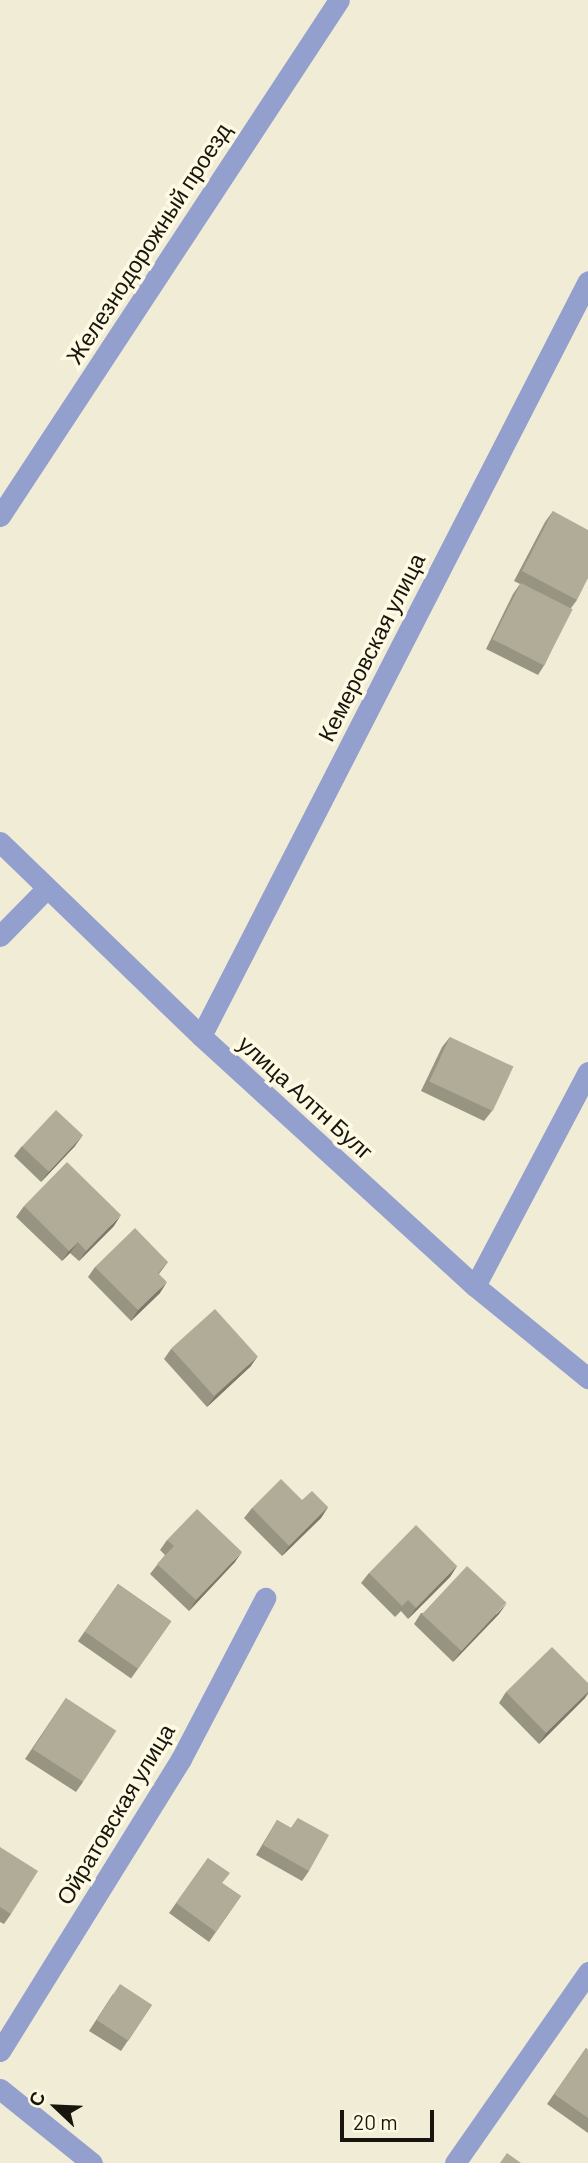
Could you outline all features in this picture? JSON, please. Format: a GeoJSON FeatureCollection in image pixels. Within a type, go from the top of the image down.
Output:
{"type":"FeatureCollection","features":[{"type":"Feature","properties":{"kind":"street","name":"Железнодорожный проезд"},"geometry":{"type":"LineString","coordinates":[[0,516],[340,0]]}},
{"type":"Feature","properties":{"kind":"street","name":"Кемеровская улица"},"geometry":{"type":"LineString","coordinates":[[201,1036],[588,281]]}},
{"type":"Feature","properties":{"kind":"street","name":"улица Алтн Булг"},"geometry":{"type":"LineString","coordinates":[[0,842],[45,890],[201,1036],[475,1286],[588,1378]]}},
{"type":"Feature","properties":{"kind":"street"},"geometry":{"type":"LineString","coordinates":[[0,936],[45,890]]}},
{"type":"Feature","properties":{"kind":"street"},"geometry":{"type":"LineString","coordinates":[[475,1286],[588,1072]]}},
{"type":"Feature","properties":{"kind":"street","name":"Ойратовская улица"},"geometry":{"type":"LineString","coordinates":[[0,2051],[181,1759],[265,1598]]}},
{"type":"Feature","properties":{"kind":"street"},"geometry":{"type":"LineString","coordinates":[[455,2163],[588,1972]]}},
{"type":"Feature","properties":{"kind":"street"},"geometry":{"type":"LineString","coordinates":[[0,2089],[92,2163]]}},
{"type":"Feature","properties":{"kind":"building"},"geometry":{"type":"Polygon","coordinates":[[[553,511],[588,530],[588,578],[577,600],[522,571],[553,511]]]}},
{"type":"Feature","properties":{"kind":"building"},"geometry":{"type":"Polygon","coordinates":[[[521,583],[573,609],[544,665],[492,639],[521,583]]]}},
{"type":"Feature","properties":{"kind":"building"},"geometry":{"type":"Polygon","coordinates":[[[450,1037],[513,1067],[493,1111],[429,1081],[450,1037]]]}},
{"type":"Feature","properties":{"kind":"building"},"geometry":{"type":"Polygon","coordinates":[[[56,1110],[83,1135],[49,1172],[22,1147],[56,1110]]]}},
{"type":"Feature","properties":{"kind":"building"},"geometry":{"type":"Polygon","coordinates":[[[67,1162],[121,1215],[86,1251],[78,1242],[69,1251],[24,1206],[67,1162]]]}},
{"type":"Feature","properties":{"kind":"building"},"geometry":{"type":"Polygon","coordinates":[[[135,1228],[168,1262],[158,1273],[167,1282],[138,1310],[95,1267],[135,1228]]]}},
{"type":"Feature","properties":{"kind":"building"},"geometry":{"type":"Polygon","coordinates":[[[215,1309],[258,1357],[214,1396],[171,1348],[215,1309]]]}},
{"type":"Feature","properties":{"kind":"building"},"geometry":{"type":"Polygon","coordinates":[[[281,1479],[302,1500],[312,1491],[328,1507],[289,1546],[252,1508],[281,1479]]]}},
{"type":"Feature","properties":{"kind":"building"},"geometry":{"type":"Polygon","coordinates":[[[197,1509],[242,1552],[196,1600],[157,1564],[174,1546],[167,1540],[197,1509]]]}},
{"type":"Feature","properties":{"kind":"building"},"geometry":{"type":"Polygon","coordinates":[[[416,1525],[457,1566],[416,1608],[408,1600],[402,1606],[369,1573],[416,1525]]]}},
{"type":"Feature","properties":{"kind":"building"},"geometry":{"type":"Polygon","coordinates":[[[467,1566],[506,1603],[461,1651],[422,1614],[467,1566]]]}},
{"type":"Feature","properties":{"kind":"building"},"geometry":{"type":"Polygon","coordinates":[[[118,1584],[171,1621],[138,1669],[85,1632],[118,1584]]]}},
{"type":"Feature","properties":{"kind":"building"},"geometry":{"type":"Polygon","coordinates":[[[552,1647],[588,1683],[588,1692],[546,1733],[506,1692],[552,1647]]]}},
{"type":"Feature","properties":{"kind":"building"},"geometry":{"type":"Polygon","coordinates":[[[66,1698],[116,1731],[83,1782],[33,1749],[66,1698]]]}},
{"type":"Feature","properties":{"kind":"building"},"geometry":{"type":"Polygon","coordinates":[[[298,1818],[329,1835],[309,1871],[263,1845],[277,1820],[291,1828],[298,1818]]]}},
{"type":"Feature","properties":{"kind":"building"},"geometry":{"type":"Polygon","coordinates":[[[0,1847],[38,1871],[11,1914],[0,1907],[0,1847]]]}},
{"type":"Feature","properties":{"kind":"building"},"geometry":{"type":"Polygon","coordinates":[[[208,1858],[230,1873],[222,1883],[241,1896],[216,1932],[176,1903],[208,1858]]]}},
{"type":"Feature","properties":{"kind":"building"},"geometry":{"type":"Polygon","coordinates":[[[120,1984],[152,2005],[128,2041],[97,2020],[120,1984]]]}},
{"type":"Feature","properties":{"kind":"building"},"geometry":{"type":"Polygon","coordinates":[[[586,2048],[588,2050],[588,2118],[554,2094],[586,2048]]]}},
{"type":"Feature","properties":{"kind":"building"},"geometry":{"type":"Polygon","coordinates":[[[507,2153],[521,2163],[500,2163],[507,2153]]]}}]}
